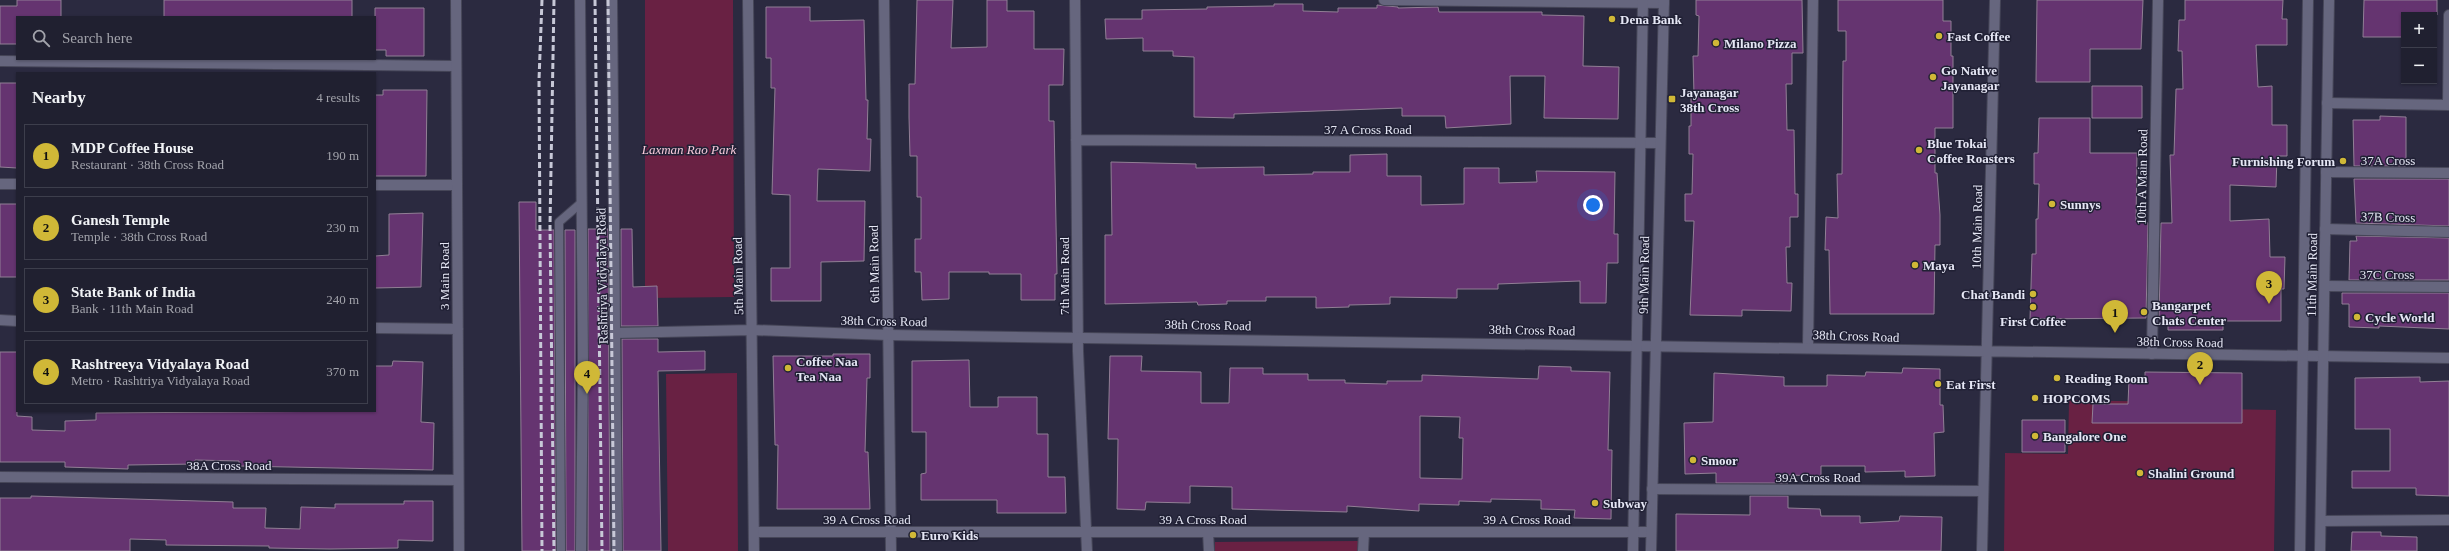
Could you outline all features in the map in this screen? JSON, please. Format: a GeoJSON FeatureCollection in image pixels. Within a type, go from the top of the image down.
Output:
{"type":"FeatureCollection","features":[{"type":"Feature","properties":{"kind":"street","name":"3 Main Road"},"geometry":{"type":"LineString","coordinates":[[456,0],[459,551]]}},
{"type":"Feature","properties":{"kind":"street","name":"Rashtriya Vidyalaya Road"},"geometry":{"type":"LineString","coordinates":[[580,0],[581,551]]}},
{"type":"Feature","properties":{"kind":"street","name":"Rashtriya Vidyalaya Road"},"geometry":{"type":"LineString","coordinates":[[612,0],[617,551]]}},
{"type":"Feature","properties":{"kind":"street","name":"5th Main Road"},"geometry":{"type":"LineString","coordinates":[[748,0],[754,551]]}},
{"type":"Feature","properties":{"kind":"street","name":"6th Main Road"},"geometry":{"type":"LineString","coordinates":[[884,0],[891,551]]}},
{"type":"Feature","properties":{"kind":"street","name":"7th Main Road"},"geometry":{"type":"LineString","coordinates":[[1074,0],[1078,336],[1087,551]]}},
{"type":"Feature","properties":{"kind":"street"},"geometry":{"type":"LineString","coordinates":[[1384,0],[1664,2]]}},
{"type":"Feature","properties":{"kind":"street"},"geometry":{"type":"LineString","coordinates":[[1808,347],[1813,0]]}},
{"type":"Feature","properties":{"kind":"street","name":"10th Main Road"},"geometry":{"type":"LineString","coordinates":[[1982,551],[1988,352],[1995,0]]}},
{"type":"Feature","properties":{"kind":"street","name":"10th A Main Road"},"geometry":{"type":"LineString","coordinates":[[2152,354],[2158,0]]}},
{"type":"Feature","properties":{"kind":"street","name":"11th Main Road"},"geometry":{"type":"LineString","coordinates":[[2300,551],[2308,0]]}},
{"type":"Feature","properties":{"kind":"street","name":"11th Main Road"},"geometry":{"type":"LineString","coordinates":[[2320,551],[2329,0]]}},
{"type":"Feature","properties":{"kind":"street","name":"9th Main Road"},"geometry":{"type":"LineString","coordinates":[[1633,551],[1639,143],[1643,1]]}},
{"type":"Feature","properties":{"kind":"street","name":"9th Main Road"},"geometry":{"type":"LineString","coordinates":[[1651,551],[1664,2]]}},
{"type":"Feature","properties":{"kind":"street"},"geometry":{"type":"LineString","coordinates":[[2327,103],[2449,105],[2449,15]]}},
{"type":"Feature","properties":{"kind":"street"},"geometry":{"type":"LineString","coordinates":[[0,61],[456,66]]}},
{"type":"Feature","properties":{"kind":"street","name":"37 A Cross Road"},"geometry":{"type":"LineString","coordinates":[[1076,140],[1660,143]]}},
{"type":"Feature","properties":{"kind":"street","name":"37A Cross"},"geometry":{"type":"LineString","coordinates":[[2326,172],[2449,173]]}},
{"type":"Feature","properties":{"kind":"street"},"geometry":{"type":"LineString","coordinates":[[0,184],[16,184]]}},
{"type":"Feature","properties":{"kind":"street"},"geometry":{"type":"LineString","coordinates":[[376,185],[457,185]]}},
{"type":"Feature","properties":{"kind":"street","name":"37B Cross"},"geometry":{"type":"LineString","coordinates":[[2326,229],[2449,232]]}},
{"type":"Feature","properties":{"kind":"street","name":"37C Cross"},"geometry":{"type":"LineString","coordinates":[[2325,286],[2449,287]]}},
{"type":"Feature","properties":{"kind":"street"},"geometry":{"type":"LineString","coordinates":[[0,320],[16,320]]}},
{"type":"Feature","properties":{"kind":"street"},"geometry":{"type":"LineString","coordinates":[[376,328],[458,329]]}},
{"type":"Feature","properties":{"kind":"street","name":"38th Cross Road"},"geometry":{"type":"LineString","coordinates":[[615,333],[752,330],[888,335],[1078,336],[1808,347],[1988,352],[2449,358]]}},
{"type":"Feature","properties":{"kind":"street","name":"38A Cross Road"},"geometry":{"type":"LineString","coordinates":[[0,477],[458,480]]}},
{"type":"Feature","properties":{"kind":"street","name":"39A Cross Road"},"geometry":{"type":"LineString","coordinates":[[1652,489],[1983,491]]}},
{"type":"Feature","properties":{"kind":"street"},"geometry":{"type":"LineString","coordinates":[[2321,521],[2449,520]]}},
{"type":"Feature","properties":{"kind":"street","name":"39 A Cross Road"},"geometry":{"type":"LineString","coordinates":[[754,532],[1651,532]]}},
{"type":"Feature","properties":{"kind":"street"},"geometry":{"type":"LineString","coordinates":[[1208,532],[1209,551]]}},
{"type":"Feature","properties":{"kind":"street"},"geometry":{"type":"LineString","coordinates":[[1364,532],[1364,551]]}},
{"type":"Feature","properties":{"kind":"lane"},"geometry":{"type":"LineString","coordinates":[[561,551],[559,222],[581,203]]}},
{"type":"Feature","properties":{"kind":"green space","name":"Laxman Rao Park"},"geometry":{"type":"Polygon","coordinates":[[[645,0],[733,0],[734,297],[645,298],[645,0]]]}},
{"type":"Feature","properties":{"kind":"green space"},"geometry":{"type":"Polygon","coordinates":[[[737,373],[738,551],[668,551],[666,374],[737,373]]]}},
{"type":"Feature","properties":{"kind":"green space","name":"Shalini Ground"},"geometry":{"type":"Polygon","coordinates":[[[2069,400],[2167,402],[2167,408],[2276,410],[2274,551],[2004,551],[2005,453],[2068,454],[2069,400]]]}},
{"type":"Feature","properties":{"kind":"green space"},"geometry":{"type":"Polygon","coordinates":[[[1360,541],[1360,551],[1215,551],[1215,542],[1360,541]]]}},
{"type":"Feature","properties":{"kind":"building"},"geometry":{"type":"Polygon","coordinates":[[[17,0],[61,0],[61,16],[16,16],[16,44],[0,44],[0,6],[17,6],[17,0]]]}},
{"type":"Feature","properties":{"kind":"building"},"geometry":{"type":"Polygon","coordinates":[[[164,0],[352,0],[352,16],[164,16],[164,0]]]}},
{"type":"Feature","properties":{"kind":"building"},"geometry":{"type":"Polygon","coordinates":[[[917,0],[953,0],[951,48],[987,47],[987,0],[1007,0],[1007,11],[1034,11],[1034,49],[1064,49],[1063,85],[1049,85],[1049,121],[1054,121],[1057,274],[1055,274],[1055,300],[1021,300],[1021,274],[949,272],[949,299],[922,300],[921,272],[915,272],[915,239],[921,239],[921,197],[917,197],[917,156],[910,156],[909,117],[909,84],[915,84],[917,0]]]}},
{"type":"Feature","properties":{"kind":"building"},"geometry":{"type":"Polygon","coordinates":[[[1696,0],[1802,0],[1803,53],[1792,53],[1792,84],[1786,84],[1787,130],[1794,130],[1795,194],[1798,194],[1798,217],[1790,217],[1790,247],[1786,247],[1787,283],[1792,283],[1791,311],[1742,310],[1742,316],[1690,315],[1694,221],[1685,221],[1685,194],[1692,194],[1693,154],[1689,154],[1689,126],[1691,126],[1691,95],[1694,95],[1693,56],[1698,56],[1699,16],[1696,15],[1696,0]]]}},
{"type":"Feature","properties":{"kind":"building"},"geometry":{"type":"Polygon","coordinates":[[[1838,0],[1943,0],[1943,21],[1951,21],[1951,56],[1953,56],[1953,128],[1935,128],[1935,173],[1937,173],[1940,215],[1940,245],[1935,245],[1934,314],[1830,314],[1829,250],[1825,250],[1826,217],[1838,218],[1837,174],[1842,174],[1843,61],[1846,61],[1846,31],[1838,31],[1838,0]]]}},
{"type":"Feature","properties":{"kind":"building"},"geometry":{"type":"Polygon","coordinates":[[[2037,0],[2143,0],[2141,49],[2090,49],[2090,82],[2036,82],[2037,0]]]}},
{"type":"Feature","properties":{"kind":"building"},"geometry":{"type":"Polygon","coordinates":[[[2185,0],[2283,0],[2282,19],[2287,19],[2287,45],[2256,45],[2258,87],[2272,86],[2272,125],[2287,125],[2287,156],[2277,156],[2276,187],[2230,185],[2230,221],[2269,219],[2270,257],[2285,257],[2284,289],[2281,289],[2281,321],[2223,321],[2223,330],[2168,330],[2168,319],[2159,319],[2161,223],[2172,223],[2170,155],[2174,155],[2176,89],[2183,89],[2182,51],[2178,51],[2179,20],[2185,20],[2185,0]]]}},
{"type":"Feature","properties":{"kind":"building"},"geometry":{"type":"Polygon","coordinates":[[[2364,0],[2437,0],[2437,12],[2401,12],[2401,37],[2363,37],[2364,0]]]}},
{"type":"Feature","properties":{"kind":"building"},"geometry":{"type":"Polygon","coordinates":[[[1274,4],[1303,4],[1303,11],[1338,12],[1338,8],[1377,8],[1377,5],[1398,8],[1438,7],[1439,12],[1542,12],[1542,15],[1584,16],[1583,66],[1619,67],[1618,119],[1544,118],[1545,76],[1510,76],[1511,124],[1446,128],[1445,116],[1402,116],[1402,108],[1234,114],[1234,118],[1194,117],[1194,57],[1173,56],[1173,51],[1143,51],[1143,38],[1106,39],[1105,19],[1142,19],[1142,10],[1274,6],[1274,4]]]}},
{"type":"Feature","properties":{"kind":"building"},"geometry":{"type":"Polygon","coordinates":[[[766,7],[810,7],[810,21],[864,20],[866,100],[868,100],[867,139],[871,139],[870,171],[818,169],[817,201],[865,201],[864,261],[821,262],[821,301],[771,301],[771,268],[790,268],[790,195],[772,194],[775,88],[771,88],[771,58],[766,58],[766,7]]]}},
{"type":"Feature","properties":{"kind":"building"},"geometry":{"type":"Polygon","coordinates":[[[375,8],[424,8],[424,56],[386,56],[386,50],[376,50],[375,8]]]}},
{"type":"Feature","properties":{"kind":"building"},"geometry":{"type":"Polygon","coordinates":[[[0,83],[16,83],[16,168],[0,167],[0,83]]]}},
{"type":"Feature","properties":{"kind":"building"},"geometry":{"type":"Polygon","coordinates":[[[2092,86],[2142,86],[2142,118],[2092,118],[2092,86]]]}},
{"type":"Feature","properties":{"kind":"building"},"geometry":{"type":"Polygon","coordinates":[[[383,90],[427,90],[426,176],[376,176],[376,95],[383,95],[383,90]]]}},
{"type":"Feature","properties":{"kind":"building"},"geometry":{"type":"Polygon","coordinates":[[[2380,116],[2406,117],[2406,166],[2354,166],[2353,120],[2380,120],[2380,116]]]}},
{"type":"Feature","properties":{"kind":"building"},"geometry":{"type":"Polygon","coordinates":[[[2039,118],[2090,118],[2090,153],[2137,153],[2136,221],[2148,223],[2146,318],[2030,319],[2032,254],[2036,254],[2036,219],[2038,219],[2039,184],[2034,184],[2034,153],[2038,153],[2039,118]]]}},
{"type":"Feature","properties":{"kind":"building"},"geometry":{"type":"Polygon","coordinates":[[[1387,154],[1387,176],[1421,176],[1421,205],[1464,204],[1464,168],[1499,168],[1499,183],[1537,182],[1536,171],[1615,172],[1614,234],[1618,234],[1618,263],[1607,263],[1606,303],[1580,303],[1580,281],[1498,284],[1498,289],[1457,289],[1457,298],[1390,297],[1390,304],[1349,305],[1349,307],[1316,308],[1316,297],[1266,297],[1266,301],[1227,301],[1227,304],[1198,305],[1197,302],[1105,304],[1105,235],[1112,235],[1111,162],[1196,164],[1196,168],[1264,167],[1264,175],[1313,174],[1313,172],[1350,172],[1350,155],[1387,154]]]}},
{"type":"Feature","properties":{"kind":"building"},"geometry":{"type":"Polygon","coordinates":[[[2354,179],[2449,179],[2449,226],[2356,223],[2354,179]]]}},
{"type":"Feature","properties":{"kind":"building"},"geometry":{"type":"Polygon","coordinates":[[[519,202],[536,202],[536,230],[554,230],[556,551],[522,551],[519,202]]]}},
{"type":"Feature","properties":{"kind":"building"},"geometry":{"type":"Polygon","coordinates":[[[0,204],[16,204],[16,277],[0,277],[0,204]]]}},
{"type":"Feature","properties":{"kind":"building"},"geometry":{"type":"Polygon","coordinates":[[[423,213],[421,287],[376,288],[376,256],[389,255],[389,214],[423,213]]]}},
{"type":"Feature","properties":{"kind":"building"},"geometry":{"type":"Polygon","coordinates":[[[588,229],[608,229],[610,551],[588,551],[588,229]]]}},
{"type":"Feature","properties":{"kind":"building"},"geometry":{"type":"Polygon","coordinates":[[[621,229],[632,229],[633,287],[657,286],[658,326],[621,326],[621,229]]]}},
{"type":"Feature","properties":{"kind":"building"},"geometry":{"type":"Polygon","coordinates":[[[565,230],[575,230],[575,551],[566,551],[565,230]]]}},
{"type":"Feature","properties":{"kind":"building"},"geometry":{"type":"Polygon","coordinates":[[[2356,236],[2449,238],[2449,280],[2349,280],[2350,241],[2357,241],[2356,236]]]}},
{"type":"Feature","properties":{"kind":"building"},"geometry":{"type":"Polygon","coordinates":[[[2342,293],[2449,293],[2449,329],[2379,326],[2379,328],[2349,327],[2349,304],[2342,304],[2342,293]]]}},
{"type":"Feature","properties":{"kind":"building"},"geometry":{"type":"Polygon","coordinates":[[[622,339],[658,339],[658,352],[705,351],[705,370],[658,371],[661,551],[623,551],[622,339]]]}},
{"type":"Feature","properties":{"kind":"building"},"geometry":{"type":"Polygon","coordinates":[[[0,352],[16,352],[16,412],[17,416],[32,417],[32,430],[65,431],[65,421],[96,420],[96,413],[376,412],[376,366],[392,366],[393,361],[423,362],[421,422],[434,423],[433,470],[239,466],[239,461],[195,460],[195,464],[128,465],[128,469],[65,467],[65,462],[0,462],[0,352]]]}},
{"type":"Feature","properties":{"kind":"building"},"geometry":{"type":"Polygon","coordinates":[[[833,354],[870,354],[870,378],[867,378],[865,452],[868,452],[870,509],[777,509],[778,445],[775,445],[773,356],[833,356],[833,354]]]}},
{"type":"Feature","properties":{"kind":"building"},"geometry":{"type":"Polygon","coordinates":[[[1110,356],[1142,356],[1141,371],[1201,372],[1201,403],[1229,403],[1230,368],[1263,368],[1263,374],[1308,374],[1308,380],[1345,380],[1345,383],[1387,384],[1387,381],[1422,381],[1422,375],[1538,379],[1539,366],[1571,367],[1571,371],[1610,372],[1608,450],[1612,450],[1611,519],[1574,518],[1575,510],[1541,509],[1541,500],[1491,499],[1491,502],[1459,501],[1459,505],[1419,504],[1419,511],[1347,506],[1347,512],[1232,509],[1232,487],[1190,486],[1190,503],[1146,502],[1145,510],[1117,509],[1118,439],[1108,439],[1110,356]],[[1420,416],[1420,478],[1462,479],[1463,438],[1459,438],[1460,417],[1420,416]]]}},
{"type":"Feature","properties":{"kind":"building"},"geometry":{"type":"Polygon","coordinates":[[[969,360],[970,407],[998,407],[998,397],[1037,397],[1037,434],[1048,434],[1048,477],[1065,477],[1066,513],[997,513],[997,500],[921,500],[921,474],[926,473],[926,432],[912,432],[912,361],[969,360]]]}},
{"type":"Feature","properties":{"kind":"building"},"geometry":{"type":"Polygon","coordinates":[[[1903,368],[1940,369],[1940,405],[1943,405],[1944,432],[1934,433],[1935,476],[1905,477],[1905,471],[1865,472],[1865,466],[1821,466],[1821,476],[1788,475],[1788,483],[1716,483],[1716,473],[1685,474],[1684,423],[1713,422],[1714,373],[1784,377],[1784,386],[1827,386],[1827,375],[1865,376],[1866,372],[1902,373],[1903,368]]]}},
{"type":"Feature","properties":{"kind":"building"},"geometry":{"type":"Polygon","coordinates":[[[2145,372],[2242,373],[2242,423],[2092,423],[2093,404],[2128,404],[2129,379],[2145,380],[2145,372]]]}},
{"type":"Feature","properties":{"kind":"building"},"geometry":{"type":"Polygon","coordinates":[[[2420,377],[2420,382],[2449,381],[2449,496],[2416,495],[2416,488],[2352,488],[2352,471],[2390,471],[2390,429],[2355,429],[2355,378],[2420,377]]]}},
{"type":"Feature","properties":{"kind":"building"},"geometry":{"type":"Polygon","coordinates":[[[2022,420],[2065,420],[2065,452],[2022,452],[2022,420]]]}},
{"type":"Feature","properties":{"kind":"building"},"geometry":{"type":"Polygon","coordinates":[[[31,496],[233,502],[233,508],[266,508],[265,528],[300,529],[301,507],[335,508],[335,504],[404,504],[404,501],[433,501],[433,541],[398,540],[398,548],[330,549],[269,548],[269,546],[166,545],[166,540],[130,539],[130,551],[0,551],[0,498],[31,498],[31,496]]]}},
{"type":"Feature","properties":{"kind":"building"},"geometry":{"type":"Polygon","coordinates":[[[1750,496],[1788,496],[1788,508],[1820,509],[1821,516],[1860,516],[1860,523],[1899,521],[1900,516],[1942,517],[1941,551],[1676,551],[1676,514],[1750,515],[1750,496]]]}},
{"type":"Feature","properties":{"kind":"building"},"geometry":{"type":"Polygon","coordinates":[[[2352,532],[2381,532],[2381,536],[2417,537],[2417,551],[2351,551],[2352,532]]]}},
{"type":"Feature","properties":{"kind":"railway"},"geometry":{"type":"LineString","coordinates":[[542,0],[539,80],[542,551]]}},
{"type":"Feature","properties":{"kind":"railway"},"geometry":{"type":"LineString","coordinates":[[554,0],[550,225],[554,551]]}},
{"type":"Feature","properties":{"kind":"railway"},"geometry":{"type":"LineString","coordinates":[[595,0],[602,551]]}},
{"type":"Feature","properties":{"kind":"railway"},"geometry":{"type":"LineString","coordinates":[[608,0],[614,551]]}},
{"type":"Feature","properties":{"kind":"place","name":"Dena Bank"},"geometry":{"type":"Point","coordinates":[1612,19]}},
{"type":"Feature","properties":{"kind":"place","name":"Fast Coffee"},"geometry":{"type":"Point","coordinates":[1939,36]}},
{"type":"Feature","properties":{"kind":"place","name":"Milano Pizza"},"geometry":{"type":"Point","coordinates":[1716,43]}},
{"type":"Feature","properties":{"kind":"place","name":"Go Native Jayanagar"},"geometry":{"type":"Point","coordinates":[1933,77]}},
{"type":"Feature","properties":{"kind":"place","name":"Jayanagar 38th Cross"},"geometry":{"type":"Point","coordinates":[1672,99]}},
{"type":"Feature","properties":{"kind":"place","name":"Blue Tokai Coffee Roasters"},"geometry":{"type":"Point","coordinates":[1919,150]}},
{"type":"Feature","properties":{"kind":"place","name":"Furnishing Forum"},"geometry":{"type":"Point","coordinates":[2343,161]}},
{"type":"Feature","properties":{"kind":"place","name":"Sunnys"},"geometry":{"type":"Point","coordinates":[2052,204]}},
{"type":"Feature","properties":{"kind":"place","name":"Maya"},"geometry":{"type":"Point","coordinates":[1915,265]}},
{"type":"Feature","properties":{"kind":"place","name":"Chat Bandi"},"geometry":{"type":"Point","coordinates":[2033,294]}},
{"type":"Feature","properties":{"kind":"place","name":"State Bank of India"},"geometry":{"type":"Point","coordinates":[2269,304]}},
{"type":"Feature","properties":{"kind":"place","name":"First Coffee"},"geometry":{"type":"Point","coordinates":[2033,307]}},
{"type":"Feature","properties":{"kind":"place","name":"Bangarpet Chats Center"},"geometry":{"type":"Point","coordinates":[2144,312]}},
{"type":"Feature","properties":{"kind":"place","name":"Cycle World"},"geometry":{"type":"Point","coordinates":[2357,317]}},
{"type":"Feature","properties":{"kind":"place","name":"MDP Coffee House"},"geometry":{"type":"Point","coordinates":[2115,333]}},
{"type":"Feature","properties":{"kind":"place","name":"Coffee Naa Tea Naa"},"geometry":{"type":"Point","coordinates":[788,368]}},
{"type":"Feature","properties":{"kind":"place","name":"Reading Room"},"geometry":{"type":"Point","coordinates":[2057,378]}},
{"type":"Feature","properties":{"kind":"place","name":"Eat First"},"geometry":{"type":"Point","coordinates":[1938,384]}},
{"type":"Feature","properties":{"kind":"place","name":"Ganesh Temple"},"geometry":{"type":"Point","coordinates":[2200,385]}},
{"type":"Feature","properties":{"kind":"place","name":"Rashtreeya Vidyalaya Road"},"geometry":{"type":"Point","coordinates":[587,394]}},
{"type":"Feature","properties":{"kind":"place","name":"HOPCOMS"},"geometry":{"type":"Point","coordinates":[2035,398]}},
{"type":"Feature","properties":{"kind":"place","name":"Bangalore One"},"geometry":{"type":"Point","coordinates":[2035,436]}},
{"type":"Feature","properties":{"kind":"place","name":"Smoor"},"geometry":{"type":"Point","coordinates":[1693,460]}},
{"type":"Feature","properties":{"kind":"place","name":"Shalini Ground"},"geometry":{"type":"Point","coordinates":[2140,473]}},
{"type":"Feature","properties":{"kind":"place","name":"Subway"},"geometry":{"type":"Point","coordinates":[1595,503]}},
{"type":"Feature","properties":{"kind":"place","name":"Euro Kids"},"geometry":{"type":"Point","coordinates":[913,535]}}]}
